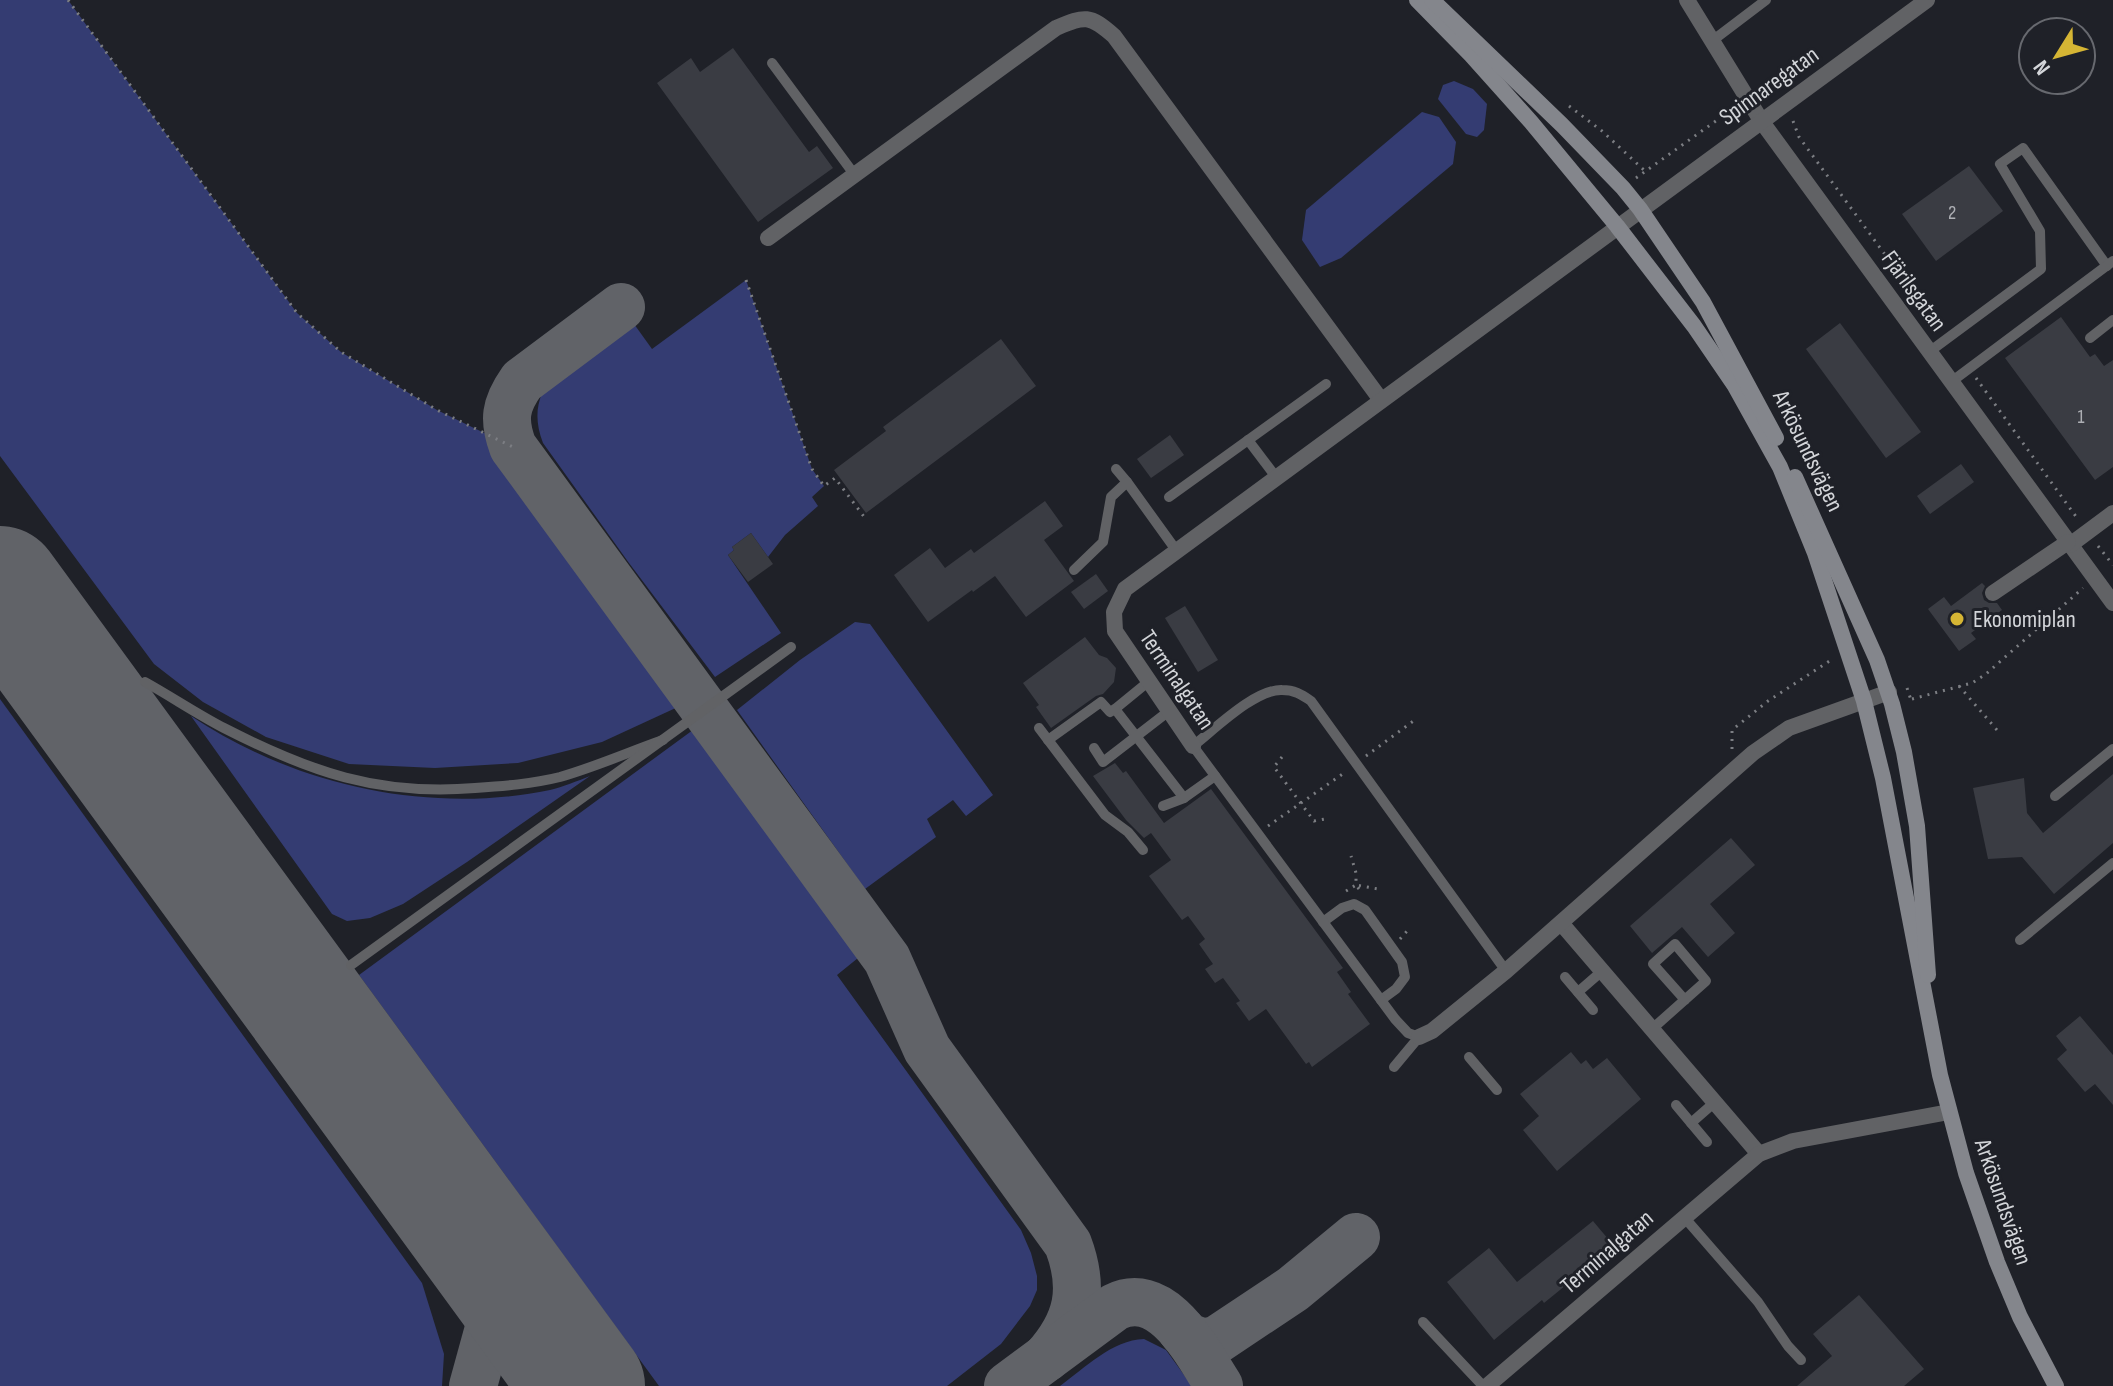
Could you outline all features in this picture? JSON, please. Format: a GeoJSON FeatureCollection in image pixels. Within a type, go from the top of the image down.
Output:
{"type":"FeatureCollection","features":[{"type":"Feature","properties":{"kind":"main road","name":"Arkösundsvägen"},"geometry":{"type":"LineString","coordinates":[[1417,0],[1531,122],[1617,226],[1694,326],[1735,386],[1780,467],[1815,553],[1864,701],[1883,778],[1940,1075],[1966,1173],[2020,1317],[2056,1386]]}},
{"type":"Feature","properties":{"kind":"main road","name":"Arkösundsvägen"},"geometry":{"type":"LineString","coordinates":[[1432,0],[1623,188],[1703,302],[1755,396],[1812,513],[1891,698],[1917,826],[1931,1024]]}},
{"type":"Feature","properties":{"kind":"street","name":"Fjärilsgatan"},"geometry":{"type":"LineString","coordinates":[[1687,0],[1762,122],[2113,603]]}},
{"type":"Feature","properties":{"kind":"street","name":"Spinnaregatan"},"geometry":{"type":"LineString","coordinates":[[1640,209],[1927,0]]}},
{"type":"Feature","properties":{"kind":"street"},"geometry":{"type":"LineString","coordinates":[[768,238],[1056,28],[1080,18],[1098,22],[1114,36],[1381,400]]}},
{"type":"Feature","properties":{"kind":"street","name":"Terminalgatan"},"geometry":{"type":"LineString","coordinates":[[1193,746],[1115,631],[1114,612],[1125,589],[1640,209]]}},
{"type":"Feature","properties":{"kind":"street"},"geometry":{"type":"LineString","coordinates":[[1993,593],[2113,513]]}},
{"type":"Feature","properties":{"kind":"street"},"geometry":{"type":"LineString","coordinates":[[1419,1037],[1432,1031],[1506,971],[1753,753],[1789,728],[1864,701],[1891,698]]}},
{"type":"Feature","properties":{"kind":"street"},"geometry":{"type":"LineString","coordinates":[[1561,923],[1759,1154]]}},
{"type":"Feature","properties":{"kind":"street","name":"Terminalgatan"},"geometry":{"type":"LineString","coordinates":[[1485,1386],[1759,1154],[1793,1141],[1949,1112]]}},
{"type":"Feature","properties":{"kind":"lane"},"geometry":{"type":"LineString","coordinates":[[1712,41],[1766,0]]}},
{"type":"Feature","properties":{"kind":"lane"},"geometry":{"type":"LineString","coordinates":[[772,63],[854,174]]}},
{"type":"Feature","properties":{"kind":"lane"},"geometry":{"type":"LineString","coordinates":[[1929,352],[2041,269],[2040,231],[2000,164],[2023,148],[2110,264],[1951,382]]}},
{"type":"Feature","properties":{"kind":"lane"},"geometry":{"type":"LineString","coordinates":[[2090,338],[2113,320]]}},
{"type":"Feature","properties":{"kind":"lane"},"geometry":{"type":"LineString","coordinates":[[1169,497],[1326,384]]}},
{"type":"Feature","properties":{"kind":"lane"},"geometry":{"type":"LineString","coordinates":[[1248,440],[1276,477]]}},
{"type":"Feature","properties":{"kind":"lane"},"geometry":{"type":"LineString","coordinates":[[1116,469],[1176,550]]}},
{"type":"Feature","properties":{"kind":"lane"},"geometry":{"type":"LineString","coordinates":[[1074,570],[1103,542],[1111,497],[1127,482]]}},
{"type":"Feature","properties":{"kind":"lane"},"geometry":{"type":"LineString","coordinates":[[351,965],[791,647]]}},
{"type":"Feature","properties":{"kind":"lane"},"geometry":{"type":"LineString","coordinates":[[145,682],[222,727],[323,772],[355,781],[412,790],[443,791],[522,785],[560,776],[663,740]]}},
{"type":"Feature","properties":{"kind":"lane"},"geometry":{"type":"LineString","coordinates":[[1048,740],[1101,702],[1110,712],[1148,682]]}},
{"type":"Feature","properties":{"kind":"lane"},"geometry":{"type":"LineString","coordinates":[[1193,746],[1267,692],[1281,689],[1298,692],[1311,701],[1506,971]]}},
{"type":"Feature","properties":{"kind":"lane"},"geometry":{"type":"LineString","coordinates":[[1115,709],[1184,798]]}},
{"type":"Feature","properties":{"kind":"lane"},"geometry":{"type":"LineString","coordinates":[[1094,748],[1103,762],[1169,711]]}},
{"type":"Feature","properties":{"kind":"lane"},"geometry":{"type":"LineString","coordinates":[[1039,728],[1105,815],[1128,832],[1143,850]]}},
{"type":"Feature","properties":{"kind":"lane","name":"Terminalgatan"},"geometry":{"type":"LineString","coordinates":[[1193,746],[1381,1000],[1408,1033],[1419,1037]]}},
{"type":"Feature","properties":{"kind":"lane"},"geometry":{"type":"LineString","coordinates":[[2055,796],[2113,749]]}},
{"type":"Feature","properties":{"kind":"lane"},"geometry":{"type":"LineString","coordinates":[[1163,806],[1184,798],[1215,776]]}},
{"type":"Feature","properties":{"kind":"lane"},"geometry":{"type":"LineString","coordinates":[[2020,940],[2113,863]]}},
{"type":"Feature","properties":{"kind":"lane"},"geometry":{"type":"LineString","coordinates":[[1323,922],[1342,908],[1354,904],[1365,910],[1402,962],[1405,977],[1396,989],[1381,1000]]}},
{"type":"Feature","properties":{"kind":"lane"},"geometry":{"type":"LineString","coordinates":[[1652,1029],[1685,1000],[1706,981],[1675,944],[1653,964],[1685,1000]]}},
{"type":"Feature","properties":{"kind":"lane"},"geometry":{"type":"LineString","coordinates":[[1578,992],[1601,972]]}},
{"type":"Feature","properties":{"kind":"lane"},"geometry":{"type":"LineString","coordinates":[[1565,977],[1593,1010]]}},
{"type":"Feature","properties":{"kind":"lane"},"geometry":{"type":"LineString","coordinates":[[1394,1067],[1419,1037]]}},
{"type":"Feature","properties":{"kind":"lane"},"geometry":{"type":"LineString","coordinates":[[1469,1057],[1497,1090]]}},
{"type":"Feature","properties":{"kind":"lane"},"geometry":{"type":"LineString","coordinates":[[1691,1123],[1715,1102]]}},
{"type":"Feature","properties":{"kind":"lane"},"geometry":{"type":"LineString","coordinates":[[1676,1105],[1707,1142]]}},
{"type":"Feature","properties":{"kind":"lane"},"geometry":{"type":"LineString","coordinates":[[1684,1217],[1758,1302],[1801,1360]]}},
{"type":"Feature","properties":{"kind":"lane"},"geometry":{"type":"LineString","coordinates":[[1423,1322],[1485,1386]]}},
{"type":"Feature","properties":{"kind":"path"},"geometry":{"type":"LineString","coordinates":[[68,0],[297,313],[341,352],[437,410],[513,447]]}},
{"type":"Feature","properties":{"kind":"path"},"geometry":{"type":"LineString","coordinates":[[1565,103],[1602,131],[1645,171]]}},
{"type":"Feature","properties":{"kind":"path"},"geometry":{"type":"LineString","coordinates":[[746,280],[812,469],[824,486],[835,478],[865,518]]}},
{"type":"Feature","properties":{"kind":"path"},"geometry":{"type":"LineString","coordinates":[[1891,698],[1911,700],[1972,683],[2095,578]]}},
{"type":"Feature","properties":{"kind":"path"},"geometry":{"type":"LineString","coordinates":[[1735,769],[1732,730],[1768,701],[1831,660],[1852,660]]}},
{"type":"Feature","properties":{"kind":"path"},"geometry":{"type":"LineString","coordinates":[[1906,686],[1911,700]]}},
{"type":"Feature","properties":{"kind":"path"},"geometry":{"type":"LineString","coordinates":[[1959,686],[1997,730]]}},
{"type":"Feature","properties":{"kind":"path"},"geometry":{"type":"LineString","coordinates":[[1258,834],[1416,719]]}},
{"type":"Feature","properties":{"kind":"path"},"geometry":{"type":"LineString","coordinates":[[1282,757],[1274,767],[1314,821],[1325,819]]}},
{"type":"Feature","properties":{"kind":"path"},"geometry":{"type":"LineString","coordinates":[[1346,891],[1356,885],[1351,856]]}},
{"type":"Feature","properties":{"kind":"shaded area"},"geometry":{"type":"Polygon","coordinates":[[[0,0],[68,0],[297,313],[341,352],[437,410],[513,447],[503,457],[680,706],[602,742],[518,763],[435,768],[349,764],[266,737],[203,702],[154,664],[0,456],[0,0]]]}},
{"type":"Feature","properties":{"kind":"shaded area"},"geometry":{"type":"Polygon","coordinates":[[[1454,81],[1473,89],[1487,104],[1484,130],[1477,137],[1466,134],[1438,99],[1443,85],[1454,81]]]}},
{"type":"Feature","properties":{"kind":"shaded area"},"geometry":{"type":"Polygon","coordinates":[[[1422,112],[1439,117],[1456,142],[1453,164],[1341,258],[1320,267],[1302,240],[1306,210],[1422,112]]]}},
{"type":"Feature","properties":{"kind":"shaded area"},"geometry":{"type":"Polygon","coordinates":[[[746,280],[812,469],[824,486],[812,497],[818,506],[785,535],[768,557],[751,533],[732,547],[734,550],[728,555],[781,633],[715,677],[543,443],[537,414],[544,388],[555,370],[629,317],[652,349],[746,280]]]}},
{"type":"Feature","properties":{"kind":"shaded area"},"geometry":{"type":"Polygon","coordinates":[[[855,622],[870,624],[993,795],[966,816],[953,800],[927,819],[936,837],[865,889],[737,710],[800,660],[855,622]]]}},
{"type":"Feature","properties":{"kind":"shaded area"},"geometry":{"type":"Polygon","coordinates":[[[0,699],[422,1283],[444,1354],[442,1386],[0,1386],[0,699]]]}},
{"type":"Feature","properties":{"kind":"shaded area"},"geometry":{"type":"Polygon","coordinates":[[[191,716],[273,760],[317,776],[410,796],[456,799],[503,797],[550,790],[590,776],[403,904],[370,918],[347,921],[332,914],[191,716]]]}},
{"type":"Feature","properties":{"kind":"shaded area"},"geometry":{"type":"Polygon","coordinates":[[[697,727],[858,954],[858,958],[837,975],[1021,1230],[1031,1253],[1037,1290],[1030,1306],[1001,1344],[947,1386],[659,1386],[359,975],[697,727]]]}},
{"type":"Feature","properties":{"kind":"shaded area"},"geometry":{"type":"Polygon","coordinates":[[[1144,1339],[1166,1350],[1192,1386],[1060,1386],[1110,1350],[1144,1339]]]}},
{"type":"Feature","properties":{"kind":"building"},"geometry":{"type":"Polygon","coordinates":[[[733,48],[809,152],[817,146],[833,168],[758,222],[657,83],[691,58],[700,72],[733,48]]]}},
{"type":"Feature","properties":{"kind":"building"},"geometry":{"type":"Polygon","coordinates":[[[1969,166],[2003,211],[1936,261],[1902,214],[1969,166]]]}},
{"type":"Feature","properties":{"kind":"building"},"geometry":{"type":"Polygon","coordinates":[[[2061,317],[2090,357],[2095,354],[2104,366],[2113,360],[2113,467],[2095,480],[2005,358],[2061,317]]]}},
{"type":"Feature","properties":{"kind":"building"},"geometry":{"type":"Polygon","coordinates":[[[1840,323],[1921,432],[1886,458],[1806,349],[1840,323]]]}},
{"type":"Feature","properties":{"kind":"building"},"geometry":{"type":"Polygon","coordinates":[[[1001,339],[1036,386],[866,513],[834,470],[886,431],[883,427],[1001,339]]]}},
{"type":"Feature","properties":{"kind":"building"},"geometry":{"type":"Polygon","coordinates":[[[1170,435],[1184,455],[1151,478],[1137,459],[1170,435]]]}},
{"type":"Feature","properties":{"kind":"building"},"geometry":{"type":"Polygon","coordinates":[[[1961,464],[1974,482],[1930,514],[1917,496],[1961,464]]]}},
{"type":"Feature","properties":{"kind":"building"},"geometry":{"type":"Polygon","coordinates":[[[1045,501],[1063,526],[1044,540],[1074,581],[1026,617],[995,576],[928,622],[894,575],[930,548],[945,568],[971,549],[974,553],[1045,501]]]}},
{"type":"Feature","properties":{"kind":"building"},"geometry":{"type":"Polygon","coordinates":[[[751,533],[773,564],[748,582],[728,555],[734,550],[732,547],[751,533]]]}},
{"type":"Feature","properties":{"kind":"building"},"geometry":{"type":"Polygon","coordinates":[[[1096,574],[1108,591],[1084,609],[1071,592],[1096,574]]]}},
{"type":"Feature","properties":{"kind":"building","name":"Ekonomiplan"},"geometry":{"type":"Polygon","coordinates":[[[1982,583],[1985,586],[1982,593],[1984,600],[1997,603],[2002,610],[1971,633],[1976,639],[1959,651],[1928,609],[1944,597],[1951,606],[1982,583]]]}},
{"type":"Feature","properties":{"kind":"building"},"geometry":{"type":"Polygon","coordinates":[[[1185,606],[1218,660],[1198,672],[1165,618],[1185,606]]]}},
{"type":"Feature","properties":{"kind":"building"},"geometry":{"type":"Polygon","coordinates":[[[1085,637],[1099,655],[1107,658],[1116,668],[1114,682],[1103,694],[1051,728],[1023,683],[1085,637]]]}},
{"type":"Feature","properties":{"kind":"building"},"geometry":{"type":"Polygon","coordinates":[[[1115,763],[1123,773],[1126,771],[1164,823],[1211,789],[1343,968],[1337,972],[1351,992],[1348,994],[1370,1024],[1312,1067],[1309,1062],[1306,1064],[1266,1009],[1249,1021],[1236,1003],[1240,1001],[1223,978],[1215,983],[1205,969],[1213,964],[1199,944],[1205,939],[1188,916],[1182,920],[1149,876],[1171,860],[1151,833],[1144,838],[1126,820],[1093,776],[1115,763]]]}},
{"type":"Feature","properties":{"kind":"building"},"geometry":{"type":"Polygon","coordinates":[[[2113,774],[2113,843],[2054,894],[2022,857],[1988,859],[1973,788],[2024,778],[2027,813],[2043,833],[2113,774]]]}},
{"type":"Feature","properties":{"kind":"building"},"geometry":{"type":"Polygon","coordinates":[[[1731,838],[1755,865],[1710,904],[1735,933],[1708,957],[1682,927],[1652,953],[1630,926],[1731,838]]]}},
{"type":"Feature","properties":{"kind":"building"},"geometry":{"type":"Polygon","coordinates":[[[2080,1016],[2113,1055],[2113,1105],[2095,1084],[2085,1092],[2057,1059],[2067,1050],[2056,1036],[2080,1016]]]}},
{"type":"Feature","properties":{"kind":"building"},"geometry":{"type":"Polygon","coordinates":[[[1571,1052],[1581,1064],[1586,1060],[1593,1069],[1607,1058],[1641,1099],[1557,1171],[1523,1130],[1539,1116],[1520,1094],[1571,1052]]]}},
{"type":"Feature","properties":{"kind":"building"},"geometry":{"type":"Polygon","coordinates":[[[1593,1221],[1614,1246],[1494,1340],[1447,1282],[1489,1248],[1517,1282],[1593,1221]]]}},
{"type":"Feature","properties":{"kind":"building"},"geometry":{"type":"Polygon","coordinates":[[[1859,1295],[1924,1369],[1904,1386],[1797,1386],[1832,1356],[1813,1334],[1859,1295]]]}},
{"type":"Feature","properties":{"kind":"taxiway"},"geometry":{"type":"LineString","coordinates":[[621,307],[522,381],[507,413],[513,447],[887,959],[927,1049],[1068,1244],[1076,1276],[1075,1304],[1072,1318],[1046,1358]]}},
{"type":"Feature","properties":{"kind":"taxiway"},"geometry":{"type":"LineString","coordinates":[[1182,1331],[1204,1343],[1218,1339],[1293,1289],[1356,1237]]}},
{"type":"Feature","properties":{"kind":"taxiway"},"geometry":{"type":"LineString","coordinates":[[473,1386],[503,1277]]}},
{"type":"Feature","properties":{"kind":"taxiway"},"geometry":{"type":"LineString","coordinates":[[1008,1386],[1115,1307],[1133,1302],[1149,1305],[1178,1326],[1219,1386]]}},
{"type":"Feature","properties":{"kind":"runway"},"geometry":{"type":"LineString","coordinates":[[0,587],[584,1386]]}},
{"type":"Feature","properties":{"kind":"place","name":"Ekonomiplan"},"geometry":{"type":"Point","coordinates":[1957,619]}}]}
